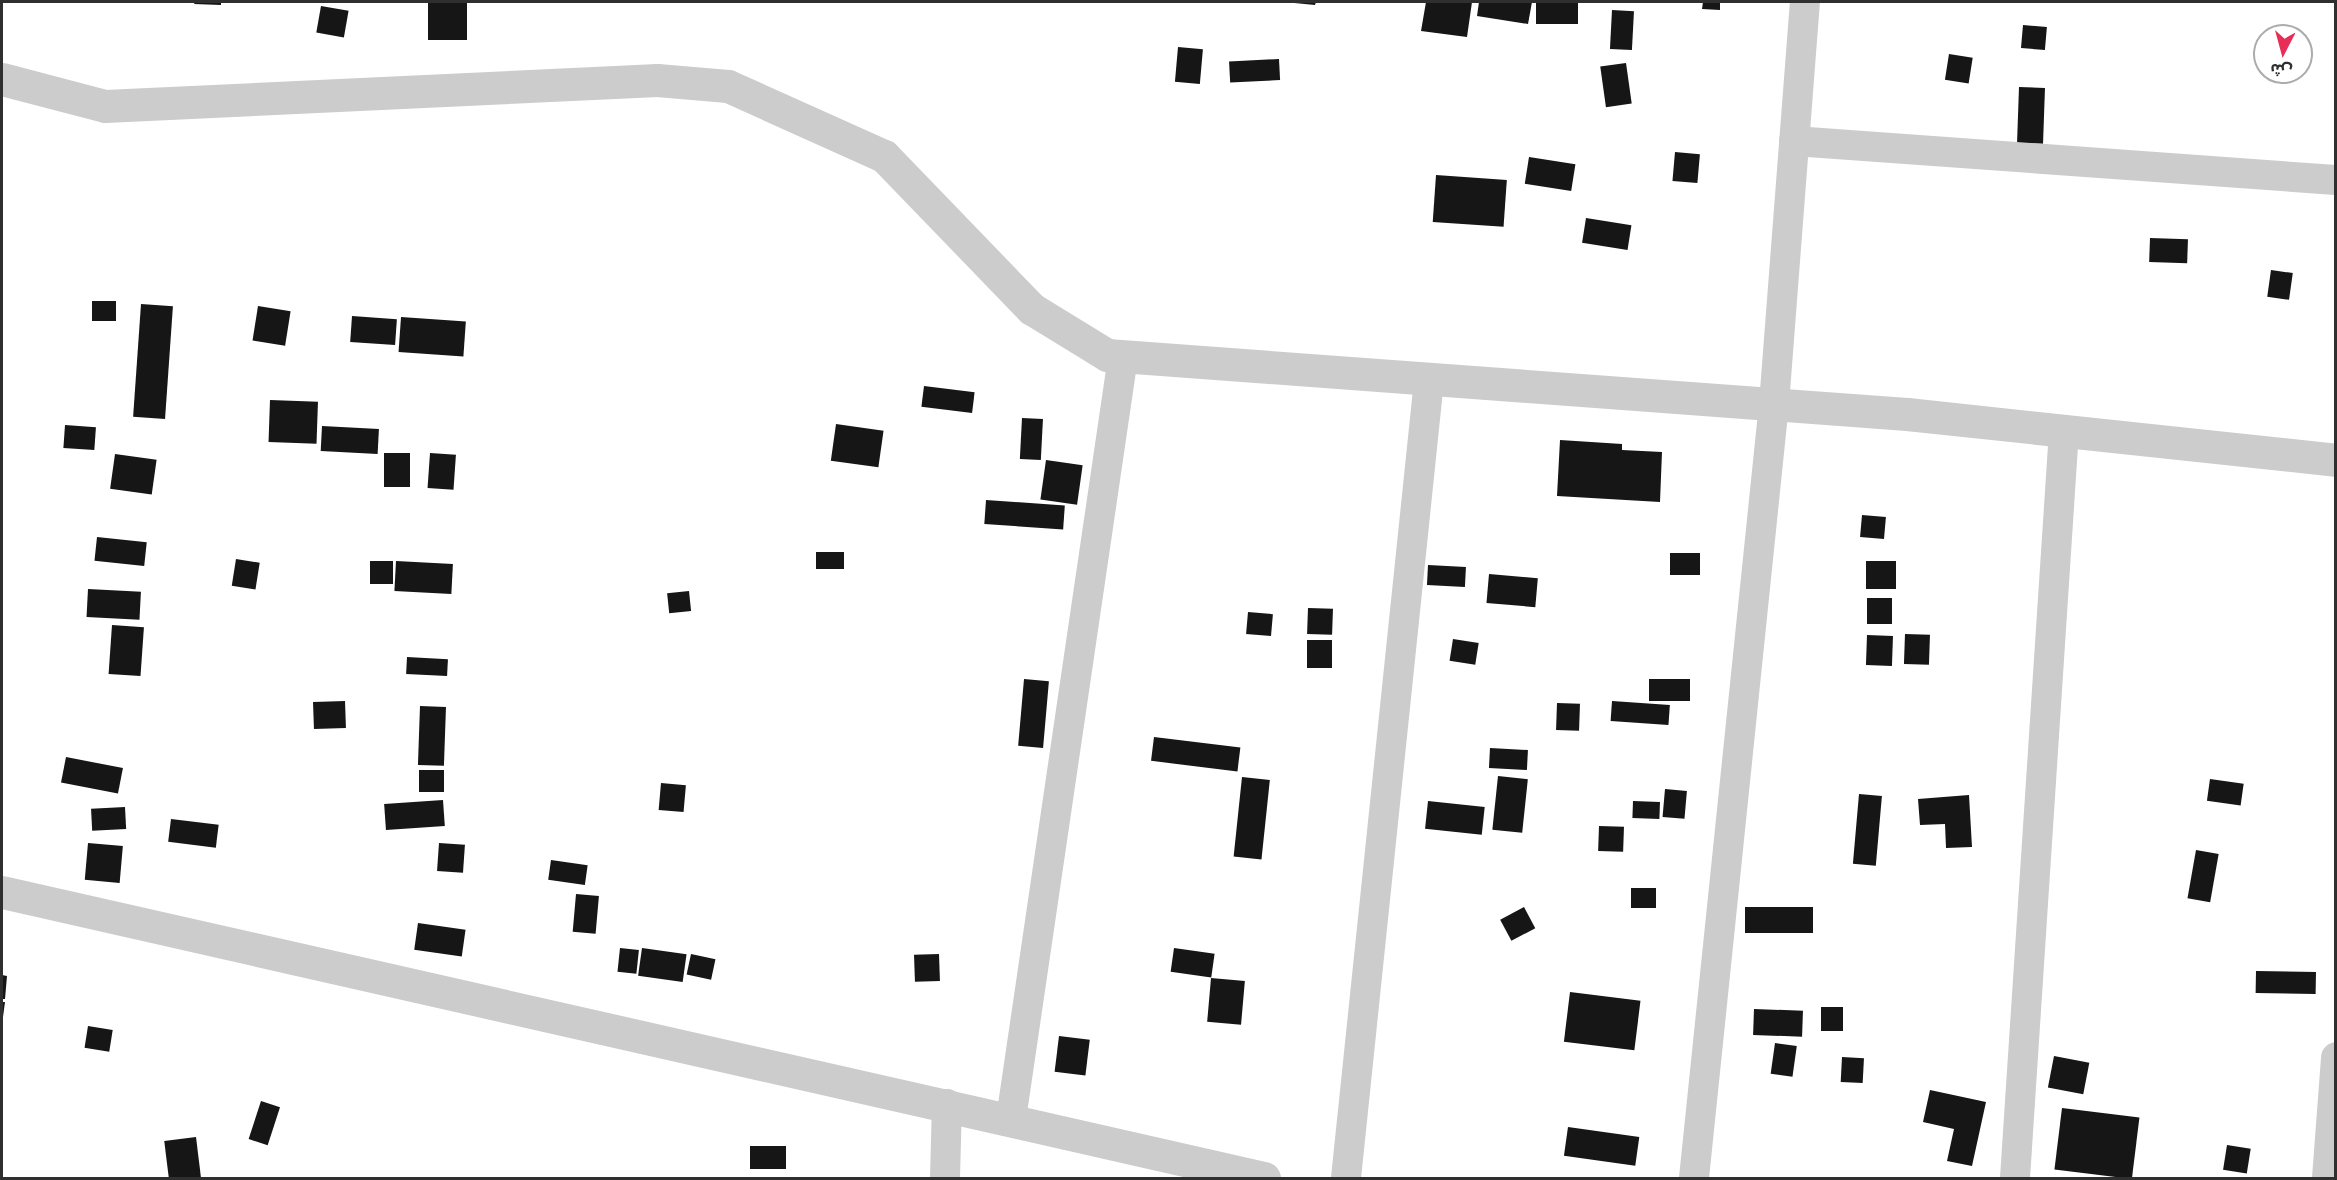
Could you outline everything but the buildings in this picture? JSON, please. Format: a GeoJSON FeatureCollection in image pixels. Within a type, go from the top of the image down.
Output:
{"type":"FeatureCollection","features":[{"type":"Feature","properties":{"kind":"street"},"geometry":{"type":"LineString","coordinates":[[1694,1179],[1774,404],[1805,2]]}},
{"type":"Feature","properties":{"kind":"street"},"geometry":{"type":"LineString","coordinates":[[2,79],[105,106],[657,80],[728,86],[884,156],[1032,309],[1107,355],[1774,404],[2064,431],[2336,460]]}},
{"type":"Feature","properties":{"kind":"street"},"geometry":{"type":"LineString","coordinates":[[1794,141],[2336,180]]}},
{"type":"Feature","properties":{"kind":"street"},"geometry":{"type":"LineString","coordinates":[[1011,1119],[1123,357]]}},
{"type":"Feature","properties":{"kind":"street"},"geometry":{"type":"LineString","coordinates":[[1346,1179],[1429,380]]}},
{"type":"Feature","properties":{"kind":"street"},"geometry":{"type":"LineString","coordinates":[[2015,1179],[2064,431]]}},
{"type":"Feature","properties":{"kind":"street"},"geometry":{"type":"LineString","coordinates":[[2,892],[947,1104],[1264,1179]]}},
{"type":"Feature","properties":{"kind":"street"},"geometry":{"type":"LineString","coordinates":[[2327,1179],[2336,1057]]}},
{"type":"Feature","properties":{"kind":"street"},"geometry":{"type":"LineString","coordinates":[[945,1179],[947,1104]]}}]}
